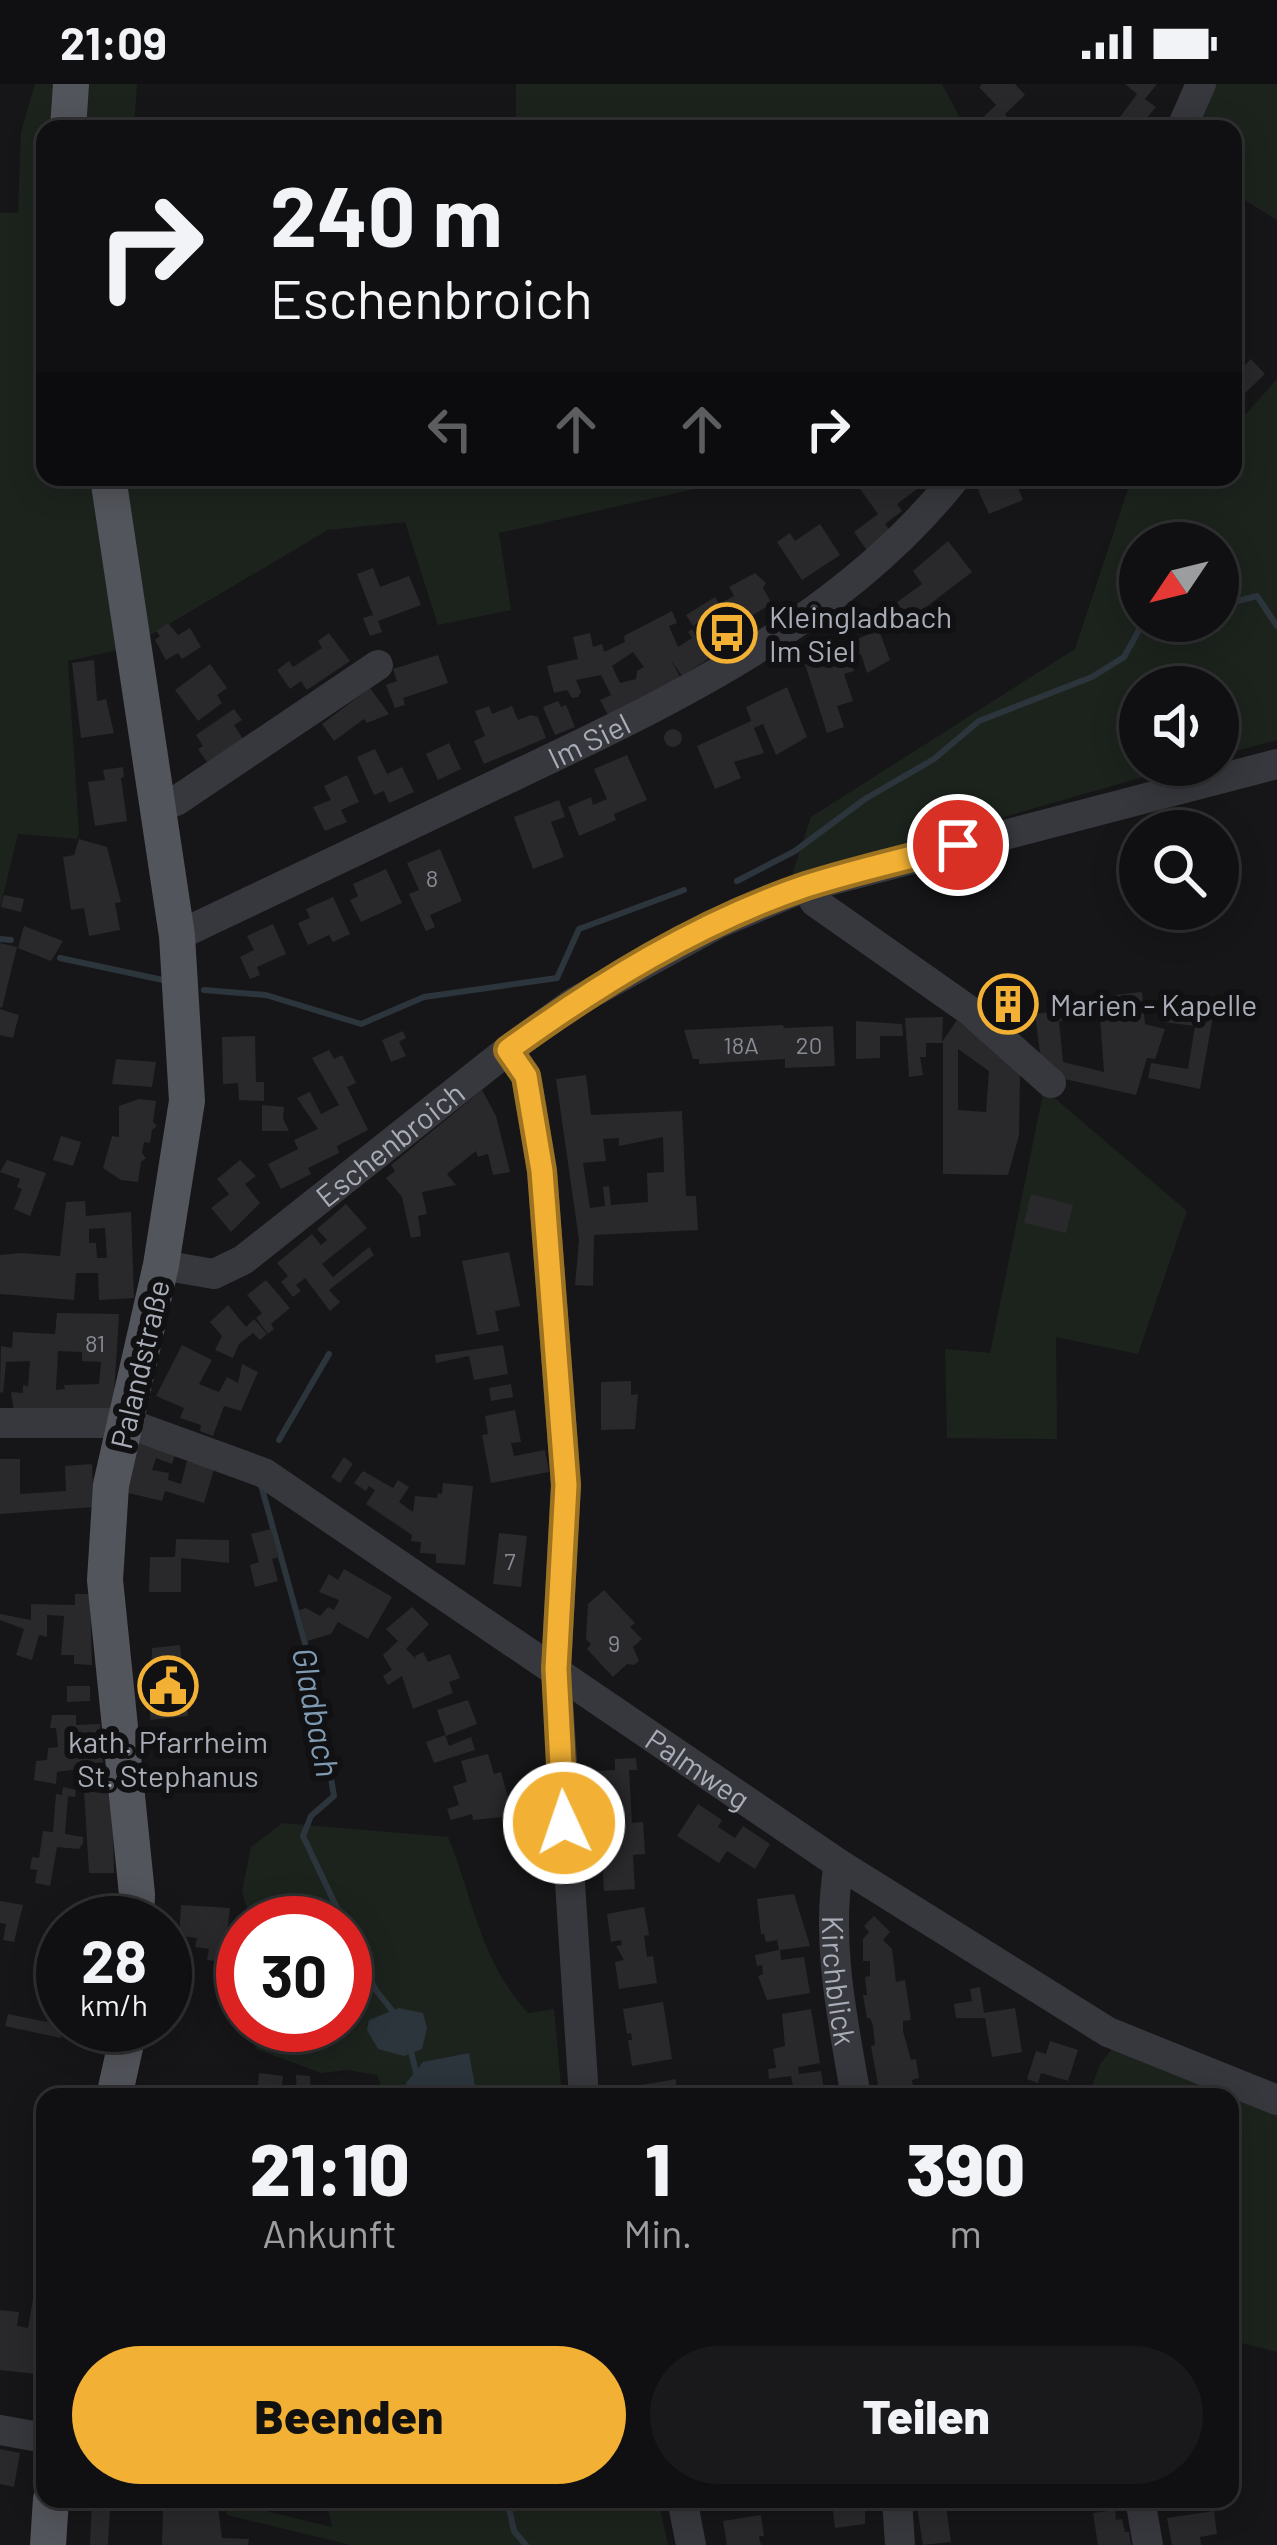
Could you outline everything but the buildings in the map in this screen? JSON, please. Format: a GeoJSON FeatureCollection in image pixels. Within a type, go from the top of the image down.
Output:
{"type":"FeatureCollection","features":[{"type":"Feature","properties":{"kind":"main road"},"geometry":{"type":"LineString","coordinates":[[69,120],[71,84]]}},
{"type":"Feature","properties":{"kind":"main road","name":"Palandstraße"},"geometry":{"type":"LineString","coordinates":[[109,486],[177,936],[187,1101],[160,1265],[111,1485],[105,1580],[137,1896]]}},
{"type":"Feature","properties":{"kind":"main road"},"geometry":{"type":"LineString","coordinates":[[116,2088],[124,2052]]}},
{"type":"Feature","properties":{"kind":"main road"},"geometry":{"type":"LineString","coordinates":[[48,2545],[51,2508]]}},
{"type":"Feature","properties":{"kind":"street"},"geometry":{"type":"LineString","coordinates":[[1185,120],[1201,84]]}},
{"type":"Feature","properties":{"kind":"street","name":"Im Siel"},"geometry":{"type":"LineString","coordinates":[[177,936],[631,720],[730,665],[872,568],[923,519],[949,486]]}},
{"type":"Feature","properties":{"kind":"street"},"geometry":{"type":"LineString","coordinates":[[158,806],[176,801],[378,664]]}},
{"type":"Feature","properties":{"kind":"street","name":"Eschenbroich"},"geometry":{"type":"LineString","coordinates":[[160,1265],[214,1274],[243,1260],[573,1003],[642,962],[805,886],[1277,764]]}},
{"type":"Feature","properties":{"kind":"street"},"geometry":{"type":"LineString","coordinates":[[805,886],[815,902],[842,924],[970,1011],[1051,1083]]}},
{"type":"Feature","properties":{"kind":"street"},"geometry":{"type":"LineString","coordinates":[[508,1050],[526,1076],[542,1171],[566,1485],[556,1669],[583,2088]]}},
{"type":"Feature","properties":{"kind":"street"},"geometry":{"type":"LineString","coordinates":[[0,1423],[127,1423]]}},
{"type":"Feature","properties":{"kind":"street","name":"Palmweg"},"geometry":{"type":"LineString","coordinates":[[127,1423],[264,1473],[839,1864],[1108,2032],[1277,2099]]}},
{"type":"Feature","properties":{"kind":"street","name":"Kirchblick"},"geometry":{"type":"LineString","coordinates":[[839,1864],[834,1890],[837,1985],[854,2088]]}},
{"type":"Feature","properties":{"kind":"street"},"geometry":{"type":"LineString","coordinates":[[0,2430],[36,2436]]}},
{"type":"Feature","properties":{"kind":"street"},"geometry":{"type":"LineString","coordinates":[[684,2508],[692,2545]]}},
{"type":"Feature","properties":{"kind":"street"},"geometry":{"type":"LineString","coordinates":[[898,2508],[900,2545]]}},
{"type":"Feature","properties":{"kind":"street"},"geometry":{"type":"LineString","coordinates":[[1142,2508],[1148,2545]]}},
{"type":"Feature","properties":{"kind":"shaded area"},"geometry":{"type":"Polygon","coordinates":[[[35,84],[58,84],[58,120],[36,120],[36,486],[708,486],[499,533],[511,610],[438,625],[405,522],[328,530],[152,634],[118,650],[68,661],[79,833],[77,839],[18,834],[0,908],[0,213],[18,213],[21,132],[35,84]]]}},
{"type":"Feature","properties":{"kind":"shaded area"},"geometry":{"type":"Polygon","coordinates":[[[81,84],[137,84],[135,120],[79,120],[81,84]]]}},
{"type":"Feature","properties":{"kind":"shaded area"},"geometry":{"type":"Polygon","coordinates":[[[516,84],[942,84],[961,120],[516,120],[516,84]]]}},
{"type":"Feature","properties":{"kind":"shaded area"},"geometry":{"type":"Polygon","coordinates":[[[1215,84],[1277,84],[1277,220],[1242,199],[1242,120],[1201,120],[1215,84]]]}},
{"type":"Feature","properties":{"kind":"shaded area"},"geometry":{"type":"Polygon","coordinates":[[[1277,379],[1277,740],[1239,750],[1239,666],[1119,666],[1119,784],[791,878],[811,817],[1075,649],[1129,486],[1242,486],[1242,412],[1245,415],[1277,379]]]}},
{"type":"Feature","properties":{"kind":"shaded area"},"geometry":{"type":"Polygon","coordinates":[[[1044,1089],[1187,1211],[1138,1354],[1056,1337],[1057,1439],[947,1438],[945,1349],[990,1353],[1044,1089]]]}},
{"type":"Feature","properties":{"kind":"shaded area"},"geometry":{"type":"Polygon","coordinates":[[[283,1823],[448,1837],[499,1972],[528,2013],[554,2009],[561,2088],[382,2088],[377,2075],[348,2070],[321,2073],[264,2052],[372,2052],[372,1896],[243,1896],[251,1847],[283,1823]]]}},
{"type":"Feature","properties":{"kind":"shaded area"},"geometry":{"type":"Polygon","coordinates":[[[399,2008],[423,2013],[427,2028],[422,2049],[404,2056],[378,2049],[372,2039],[372,2019],[399,2008]]]}},
{"type":"Feature","properties":{"kind":"shaded area"},"geometry":{"type":"Polygon","coordinates":[[[1114,2047],[1225,2088],[1091,2088],[1100,2064],[1114,2047]]]}},
{"type":"Feature","properties":{"kind":"shaded area"},"geometry":{"type":"Polygon","coordinates":[[[469,2053],[475,2088],[407,2088],[423,2062],[469,2053]]]}},
{"type":"Feature","properties":{"kind":"shaded area"},"geometry":{"type":"Polygon","coordinates":[[[1239,2093],[1277,2107],[1277,2352],[1239,2342],[1239,2093]]]}},
{"type":"Feature","properties":{"kind":"shaded area"},"geometry":{"type":"Polygon","coordinates":[[[225,2508],[256,2508],[332,2527],[328,2508],[660,2508],[668,2545],[351,2545],[227,2515],[225,2508]]]}},
{"type":"Feature","properties":{"kind":"waterway"},"geometry":{"type":"LineString","coordinates":[[1239,601],[1257,596],[1277,626]]}},
{"type":"Feature","properties":{"kind":"waterway"},"geometry":{"type":"LineString","coordinates":[[737,881],[795,851],[865,799],[934,759],[979,721],[1092,677],[1124,657],[1132,642]]}},
{"type":"Feature","properties":{"kind":"waterway"},"geometry":{"type":"LineString","coordinates":[[204,990],[266,995],[361,1024],[424,997],[557,978],[579,929],[684,890]]}},
{"type":"Feature","properties":{"kind":"waterway"},"geometry":{"type":"LineString","coordinates":[[0,939],[11,940]]}},
{"type":"Feature","properties":{"kind":"waterway"},"geometry":{"type":"LineString","coordinates":[[60,958],[163,980]]}},
{"type":"Feature","properties":{"kind":"waterway","name":"Gladbach"},"geometry":{"type":"LineString","coordinates":[[279,1440],[329,1354]]}},
{"type":"Feature","properties":{"kind":"waterway","name":"Gladbach"},"geometry":{"type":"LineString","coordinates":[[261,1485],[313,1672],[334,1796],[311,1816],[303,1836],[331,1896]]}},
{"type":"Feature","properties":{"kind":"waterway","name":"Gladbach"},"geometry":{"type":"LineString","coordinates":[[372,1983],[395,2014]]}},
{"type":"Feature","properties":{"kind":"waterway","name":"Gladbach"},"geometry":{"type":"LineString","coordinates":[[410,2048],[417,2076]]}},
{"type":"Feature","properties":{"kind":"waterway","name":"Gladbach"},"geometry":{"type":"LineString","coordinates":[[509,2508],[514,2531],[526,2545]]}},
{"type":"Feature","properties":{"kind":"place","name":"Kleingladbach Im Siel"},"geometry":{"type":"Point","coordinates":[727,633]}},
{"type":"Feature","properties":{"kind":"place","name":"Marien - Kapelle"},"geometry":{"type":"Point","coordinates":[1008,1004]}},
{"type":"Feature","properties":{"kind":"place","name":"kath. Pfarrheim St. Stephanus"},"geometry":{"type":"Point","coordinates":[168,1686]}},
{"type":"Feature","properties":{"kind":"route"},"geometry":{"type":"LineString","coordinates":[[564,1823],[556,1669],[566,1485],[542,1171],[526,1076],[508,1050],[573,1003],[717,924],[805,886],[958,845]]}}]}
